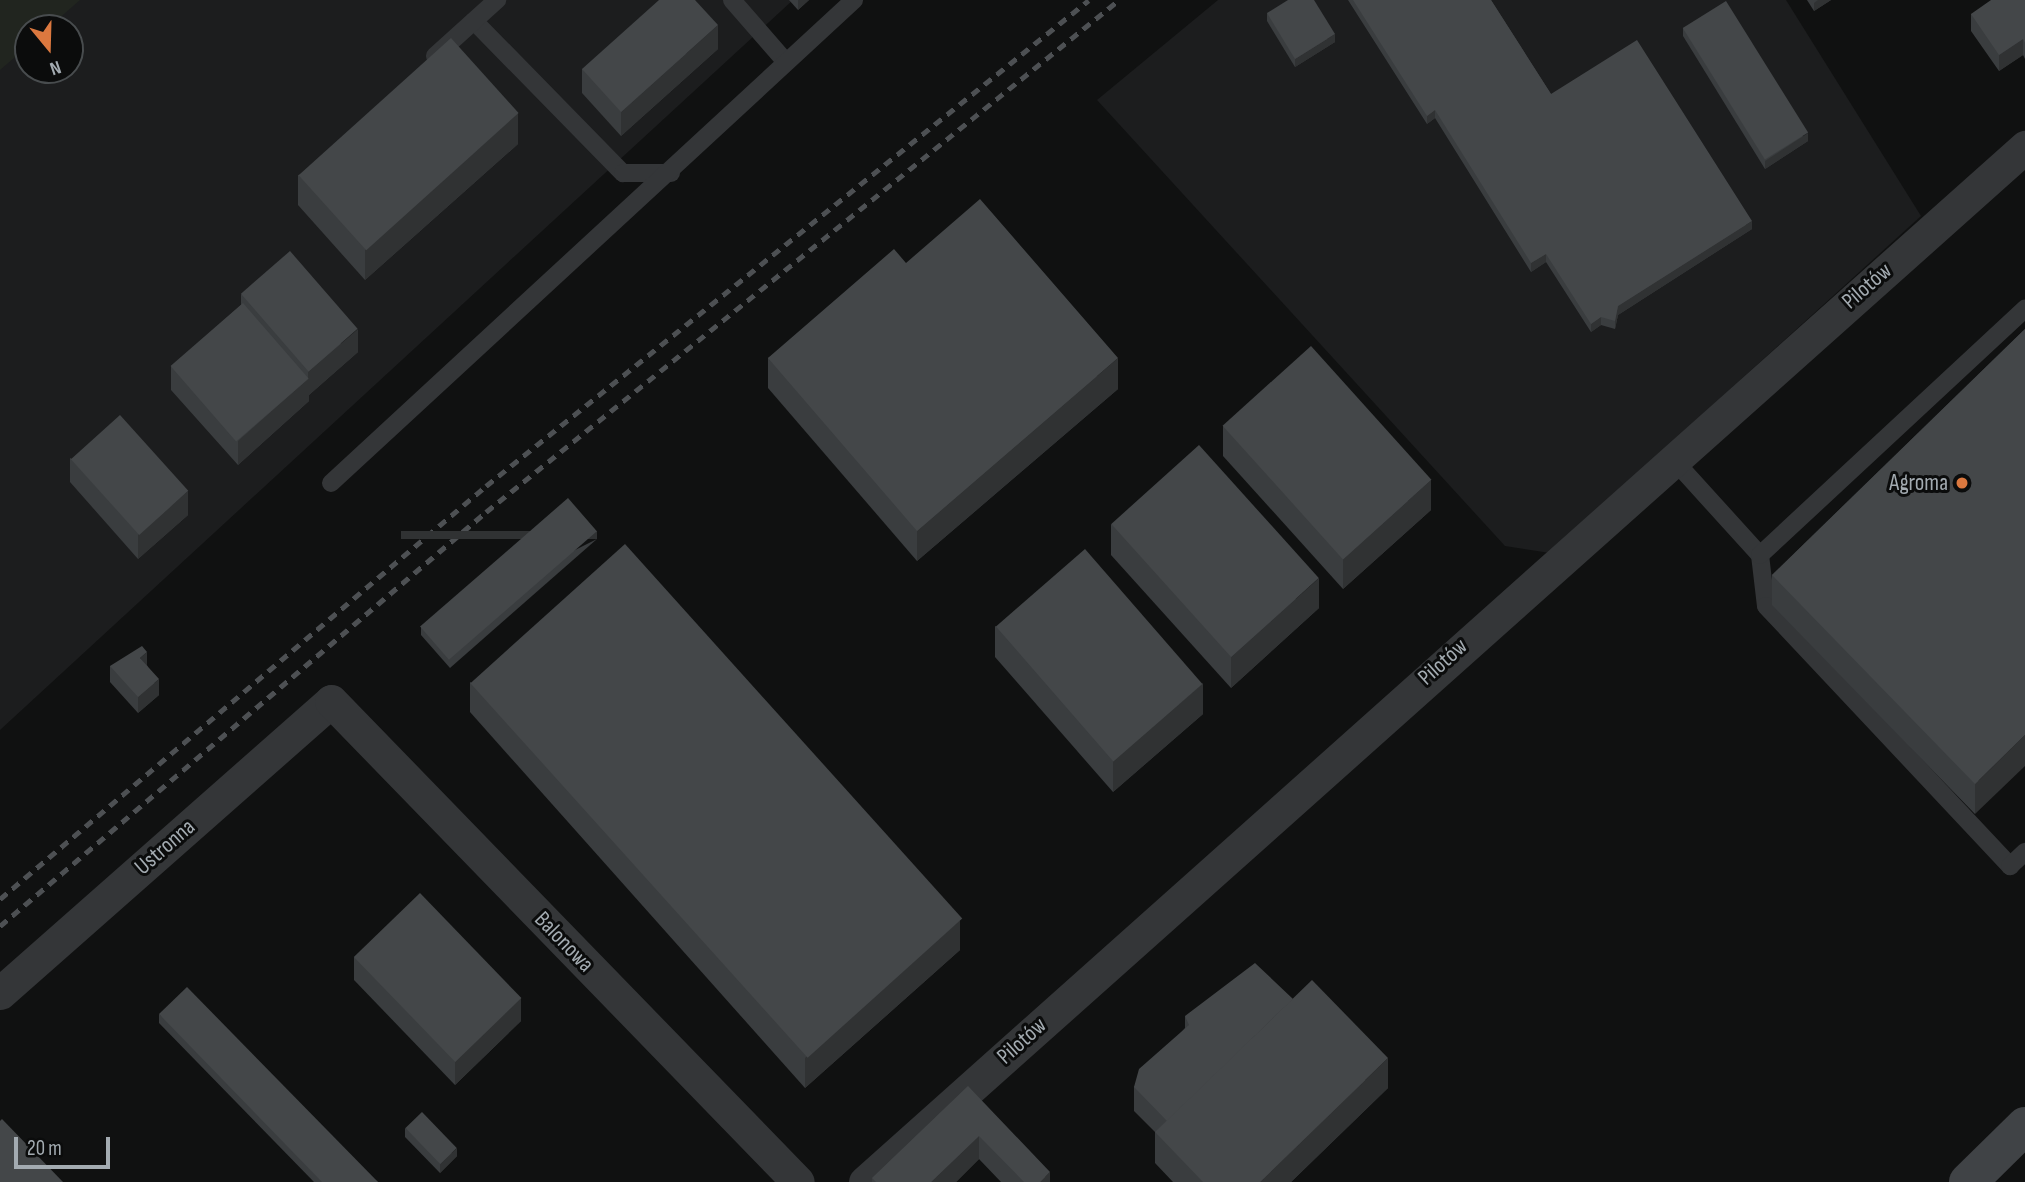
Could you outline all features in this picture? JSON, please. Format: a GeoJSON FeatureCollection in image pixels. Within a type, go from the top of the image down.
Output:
{"type":"FeatureCollection","features":[{"type":"Feature","properties":{"kind":"main road"},"geometry":{"type":"LineString","coordinates":[[1968,1182],[2025,1126]]}},
{"type":"Feature","properties":{"kind":"street","name":"Pilotów"},"geometry":{"type":"LineString","coordinates":[[865,1182],[1671,457],[2025,147]]}},
{"type":"Feature","properties":{"kind":"street","name":"Ustronna"},"geometry":{"type":"LineString","coordinates":[[0,993],[331,701]]}},
{"type":"Feature","properties":{"kind":"street","name":"Balonowa"},"geometry":{"type":"LineString","coordinates":[[331,701],[798,1182]]}},
{"type":"Feature","properties":{"kind":"lane"},"geometry":{"type":"LineString","coordinates":[[424,66],[497,0]]}},
{"type":"Feature","properties":{"kind":"lane"},"geometry":{"type":"LineString","coordinates":[[732,0],[786,61]]}},
{"type":"Feature","properties":{"kind":"lane"},"geometry":{"type":"LineString","coordinates":[[331,483],[671,173],[853,0]]}},
{"type":"Feature","properties":{"kind":"lane"},"geometry":{"type":"LineString","coordinates":[[474,21],[623,173],[671,173]]}},
{"type":"Feature","properties":{"kind":"lane"},"geometry":{"type":"LineString","coordinates":[[1760,555],[2025,309]]}},
{"type":"Feature","properties":{"kind":"lane"},"geometry":{"type":"LineString","coordinates":[[1671,457],[1760,555],[1766,606],[2010,866],[2025,852]]}},
{"type":"Feature","properties":{"kind":"shaded area"},"geometry":{"type":"Polygon","coordinates":[[[0,0],[793,0],[0,730],[0,0]]]}},
{"type":"Feature","properties":{"kind":"shaded area"},"geometry":{"type":"Polygon","coordinates":[[[0,0],[80,0],[64,14],[14,14],[14,58],[0,70],[0,0]]]}},
{"type":"Feature","properties":{"kind":"shaded area"},"geometry":{"type":"Polygon","coordinates":[[[1218,0],[1786,0],[1921,216],[1550,553],[1505,546],[1097,100],[1218,0]]]}},
{"type":"Feature","properties":{"kind":"building"},"geometry":{"type":"Polygon","coordinates":[[[659,0],[695,0],[718,25],[621,112],[582,69],[659,0]]]}},
{"type":"Feature","properties":{"kind":"building"},"geometry":{"type":"Polygon","coordinates":[[[1288,0],[1314,0],[1335,34],[1295,59],[1267,13],[1288,0]]]}},
{"type":"Feature","properties":{"kind":"building"},"geometry":{"type":"Polygon","coordinates":[[[1353,0],[1491,0],[1551,94],[1637,40],[1752,221],[1618,306],[1615,321],[1601,317],[1591,324],[1546,254],[1531,263],[1435,110],[1427,116],[1353,0]]]}},
{"type":"Feature","properties":{"kind":"building"},"geometry":{"type":"Polygon","coordinates":[[[1991,0],[2025,0],[2025,43],[2023,39],[1999,55],[1971,14],[1991,0]]]}},
{"type":"Feature","properties":{"kind":"building"},"geometry":{"type":"Polygon","coordinates":[[[1726,1],[1808,132],[1765,159],[1683,28],[1726,1]]]}},
{"type":"Feature","properties":{"kind":"building"},"geometry":{"type":"Polygon","coordinates":[[[451,38],[519,113],[366,250],[299,175],[451,38]]]}},
{"type":"Feature","properties":{"kind":"building"},"geometry":{"type":"Polygon","coordinates":[[[980,199],[1118,358],[917,531],[768,358],[894,249],[906,263],[980,199]]]}},
{"type":"Feature","properties":{"kind":"building"},"geometry":{"type":"Polygon","coordinates":[[[290,251],[358,329],[309,371],[241,294],[290,251]]]}},
{"type":"Feature","properties":{"kind":"building"},"geometry":{"type":"Polygon","coordinates":[[[243,303],[309,378],[236,441],[171,366],[243,303]]]}},
{"type":"Feature","properties":{"kind":"building","name":"Agroma"},"geometry":{"type":"Polygon","coordinates":[[[2025,329],[2025,735],[1975,784],[1772,575],[2025,329]]]}},
{"type":"Feature","properties":{"kind":"building"},"geometry":{"type":"Polygon","coordinates":[[[1311,346],[1431,480],[1343,559],[1223,426],[1311,346]]]}},
{"type":"Feature","properties":{"kind":"building"},"geometry":{"type":"Polygon","coordinates":[[[120,415],[188,491],[139,535],[71,459],[120,415]]]}},
{"type":"Feature","properties":{"kind":"building"},"geometry":{"type":"Polygon","coordinates":[[[1199,445],[1319,578],[1231,657],[1111,524],[1199,445]]]}},
{"type":"Feature","properties":{"kind":"building"},"geometry":{"type":"Polygon","coordinates":[[[568,498],[597,531],[449,660],[420,627],[568,498]]]}},
{"type":"Feature","properties":{"kind":"building"},"geometry":{"type":"Polygon","coordinates":[[[625,544],[962,919],[808,1058],[470,683],[625,544]]]}},
{"type":"Feature","properties":{"kind":"building"},"geometry":{"type":"Polygon","coordinates":[[[1085,549],[1202,684],[1113,762],[996,626],[1085,549]]]}},
{"type":"Feature","properties":{"kind":"building"},"geometry":{"type":"Polygon","coordinates":[[[142,646],[147,652],[140,658],[159,679],[138,697],[110,666],[142,646]]]}},
{"type":"Feature","properties":{"kind":"building"},"geometry":{"type":"Polygon","coordinates":[[[420,893],[521,998],[455,1062],[354,957],[420,893]]]}},
{"type":"Feature","properties":{"kind":"building"},"geometry":{"type":"Polygon","coordinates":[[[1255,963],[1293,999],[1167,1121],[1134,1087],[1139,1069],[1189,1025],[1185,1016],[1255,963]]]}},
{"type":"Feature","properties":{"kind":"building"},"geometry":{"type":"Polygon","coordinates":[[[1312,980],[1388,1058],[1260,1182],[1203,1182],[1155,1132],[1312,980]]]}},
{"type":"Feature","properties":{"kind":"building"},"geometry":{"type":"Polygon","coordinates":[[[187,987],[378,1182],[322,1182],[159,1014],[187,987]]]}},
{"type":"Feature","properties":{"kind":"building"},"geometry":{"type":"Polygon","coordinates":[[[968,1086],[1050,1172],[1040,1182],[1024,1182],[979,1136],[931,1182],[876,1182],[872,1178],[968,1086]]]}},
{"type":"Feature","properties":{"kind":"building"},"geometry":{"type":"Polygon","coordinates":[[[422,1112],[457,1148],[440,1164],[405,1128],[422,1112]]]}},
{"type":"Feature","properties":{"kind":"building"},"geometry":{"type":"Polygon","coordinates":[[[2,1119],[63,1182],[0,1182],[2,1119]]]}},
{"type":"Feature","properties":{"kind":"railway"},"geometry":{"type":"LineString","coordinates":[[0,899],[486,486],[1089,0]]}},
{"type":"Feature","properties":{"kind":"railway"},"geometry":{"type":"LineString","coordinates":[[0,926],[486,512],[1119,0]]}},
{"type":"Feature","properties":{"kind":"place","name":"Agroma"},"geometry":{"type":"Point","coordinates":[1962,483]}}]}
